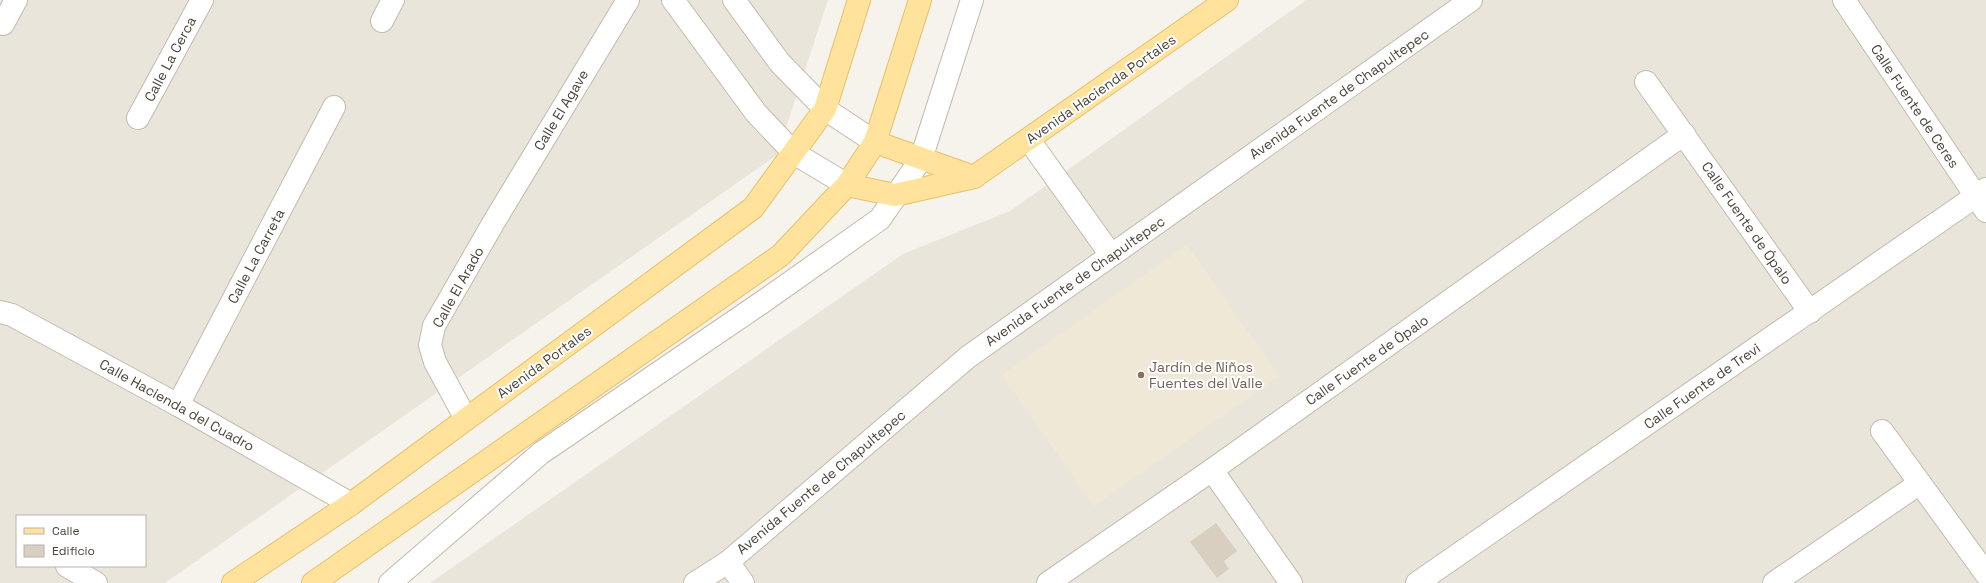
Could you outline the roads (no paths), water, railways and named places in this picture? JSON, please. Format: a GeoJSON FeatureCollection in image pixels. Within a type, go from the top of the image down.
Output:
{"type":"FeatureCollection","features":[{"type":"Feature","properties":{"kind":"main road","name":"Avenida Portales"},"geometry":{"type":"LineString","coordinates":[[234,583],[351,504],[753,208],[825,109],[859,0]]}},
{"type":"Feature","properties":{"kind":"main road"},"geometry":{"type":"LineString","coordinates":[[313,583],[781,255],[847,185],[876,142],[920,0]]}},
{"type":"Feature","properties":{"kind":"main road","name":"Avenida Hacienda Portales"},"geometry":{"type":"LineString","coordinates":[[847,185],[895,196],[974,178],[1227,0]]}},
{"type":"Feature","properties":{"kind":"main road"},"geometry":{"type":"LineString","coordinates":[[876,142],[974,178]]}},
{"type":"Feature","properties":{"kind":"street"},"geometry":{"type":"LineString","coordinates":[[3,24],[16,0]]}},
{"type":"Feature","properties":{"kind":"street","name":"Calle La Cerca"},"geometry":{"type":"LineString","coordinates":[[138,118],[202,0]]}},
{"type":"Feature","properties":{"kind":"street"},"geometry":{"type":"LineString","coordinates":[[382,21],[393,0]]}},
{"type":"Feature","properties":{"kind":"street","name":"Calle El Agave"},"geometry":{"type":"LineString","coordinates":[[495,220],[628,0]]}},
{"type":"Feature","properties":{"kind":"street"},"geometry":{"type":"LineString","coordinates":[[672,0],[756,113],[794,153],[847,185]]}},
{"type":"Feature","properties":{"kind":"street"},"geometry":{"type":"LineString","coordinates":[[734,0],[780,63],[825,109],[876,142]]}},
{"type":"Feature","properties":{"kind":"street"},"geometry":{"type":"LineString","coordinates":[[390,583],[541,453],[764,301],[880,219],[921,159],[972,0]]}},
{"type":"Feature","properties":{"kind":"street","name":"Avenida Fuente de Chapultepec"},"geometry":{"type":"LineString","coordinates":[[695,583],[728,562],[968,357],[1471,0]]}},
{"type":"Feature","properties":{"kind":"street","name":"Calle Fuente de Ceres"},"geometry":{"type":"LineString","coordinates":[[1844,0],[1982,199]]}},
{"type":"Feature","properties":{"kind":"street","name":"Calle Fuente de Ópalo"},"geometry":{"type":"LineString","coordinates":[[1646,82],[1810,312]]}},
{"type":"Feature","properties":{"kind":"street","name":"Calle La Carreta"},"geometry":{"type":"LineString","coordinates":[[178,405],[334,107]]}},
{"type":"Feature","properties":{"kind":"street","name":"Calle Fuente de Ópalo"},"geometry":{"type":"LineString","coordinates":[[1048,583],[1212,470],[1684,134]]}},
{"type":"Feature","properties":{"kind":"street"},"geometry":{"type":"LineString","coordinates":[[1029,140],[1111,256]]}},
{"type":"Feature","properties":{"kind":"street","name":"Calle Fuente de Trevi"},"geometry":{"type":"LineString","coordinates":[[1417,583],[1810,312],[1982,199]]}},
{"type":"Feature","properties":{"kind":"street","name":"Calle El Arado"},"geometry":{"type":"LineString","coordinates":[[466,419],[435,362],[430,345],[434,326],[495,220]]}},
{"type":"Feature","properties":{"kind":"street","name":"Calle Hacienda del Cuadro"},"geometry":{"type":"LineString","coordinates":[[0,312],[12,315],[178,405],[351,504]]}},
{"type":"Feature","properties":{"kind":"street"},"geometry":{"type":"LineString","coordinates":[[1882,431],[1986,574]]}},
{"type":"Feature","properties":{"kind":"street"},"geometry":{"type":"LineString","coordinates":[[1212,470],[1291,583]]}},
{"type":"Feature","properties":{"kind":"street"},"geometry":{"type":"LineString","coordinates":[[1774,583],[1920,483]]}},
{"type":"Feature","properties":{"kind":"street"},"geometry":{"type":"LineString","coordinates":[[728,562],[742,583]]}},
{"type":"Feature","properties":{"kind":"street"},"geometry":{"type":"LineString","coordinates":[[69,567],[96,583]]}},
{"type":"Feature","properties":{"kind":"place","name":"Jardín de Niños Fuentes del Valle"},"geometry":{"type":"Point","coordinates":[1141,375]}}]}
